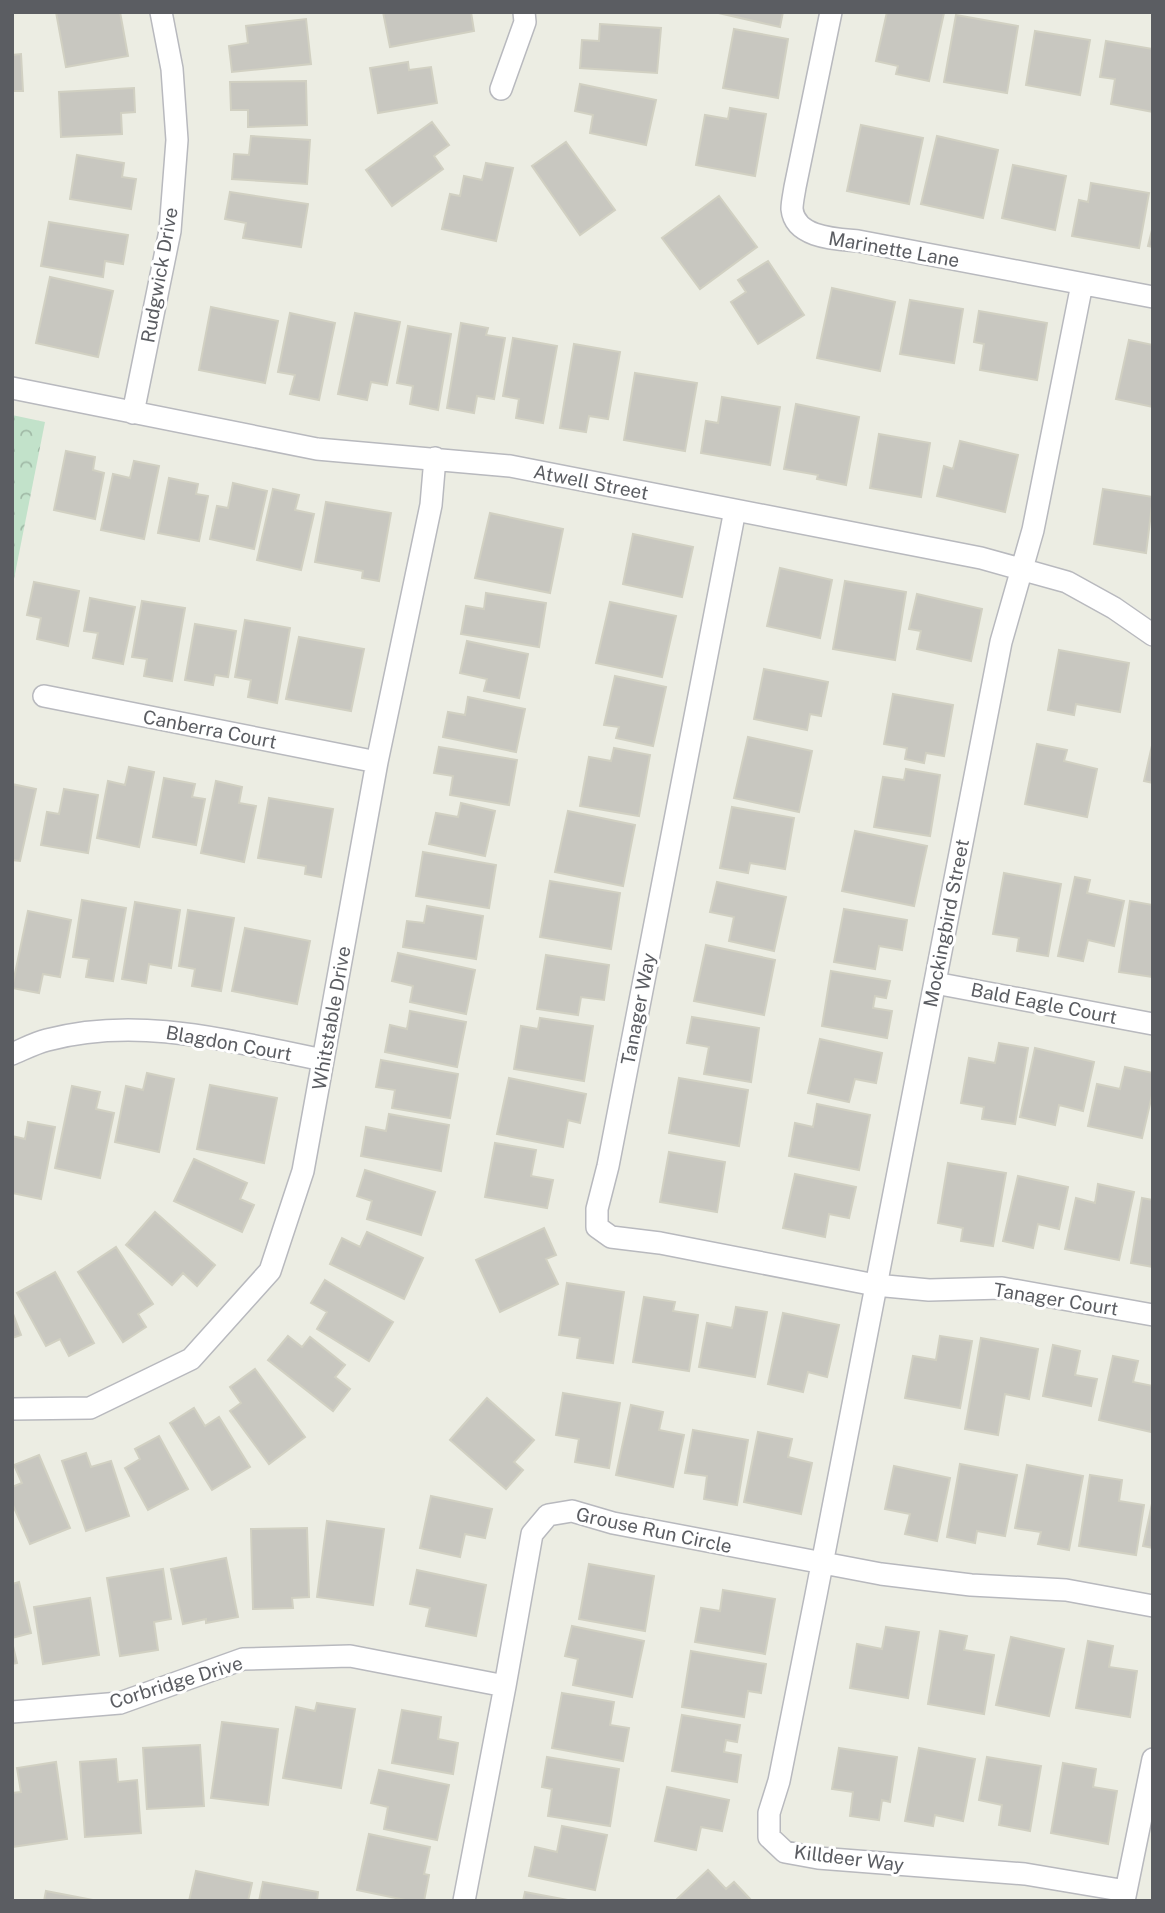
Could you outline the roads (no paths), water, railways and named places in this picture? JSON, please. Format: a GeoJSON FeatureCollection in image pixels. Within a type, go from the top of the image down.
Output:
{"type":"FeatureCollection","features":[{"type":"Feature","properties":{"kind":"street","name":"Rudgwick Drive"},"geometry":{"type":"LineString","coordinates":[[133,413],[170,231],[177,140],[172,69],[161,12]]}},
{"type":"Feature","properties":{"kind":"street"},"geometry":{"type":"LineString","coordinates":[[501,89],[525,22],[524,12]]}},
{"type":"Feature","properties":{"kind":"street","name":"Marinette Lane"},"geometry":{"type":"LineString","coordinates":[[831,12],[795,187],[792,211],[797,223],[807,231],[831,238],[1082,284]]}},
{"type":"Feature","properties":{"kind":"street"},"geometry":{"type":"LineString","coordinates":[[1082,284],[1153,298]]}},
{"type":"Feature","properties":{"kind":"street","name":"Mockingbird Street"},"geometry":{"type":"LineString","coordinates":[[822,1564],[1001,642],[1033,530],[1082,284]]}},
{"type":"Feature","properties":{"kind":"street","name":"Atwell Street"},"geometry":{"type":"LineString","coordinates":[[12,388],[317,449],[510,466],[967,555],[1067,582],[1091,594],[1153,635]]}},
{"type":"Feature","properties":{"kind":"street","name":"Whitstable Drive"},"geometry":{"type":"LineString","coordinates":[[12,1409],[90,1408],[191,1359],[270,1271],[303,1171],[377,762],[431,505],[435,458]]}},
{"type":"Feature","properties":{"kind":"street","name":"Tanager Way"},"geometry":{"type":"LineString","coordinates":[[735,510],[608,1166],[600,1192],[597,1227],[611,1237],[660,1243],[876,1285]]}},
{"type":"Feature","properties":{"kind":"street","name":"Canberra Court"},"geometry":{"type":"LineString","coordinates":[[44,696],[377,762]]}},
{"type":"Feature","properties":{"kind":"street","name":"Bald Eagle Court"},"geometry":{"type":"LineString","coordinates":[[935,983],[1153,1024]]}},
{"type":"Feature","properties":{"kind":"street","name":"Blagdon Court"},"geometry":{"type":"LineString","coordinates":[[12,1054],[46,1040],[113,1029],[171,1030],[323,1060]]}},
{"type":"Feature","properties":{"kind":"street","name":"Tanager Court"},"geometry":{"type":"LineString","coordinates":[[876,1285],[929,1290],[1002,1288],[1153,1315]]}},
{"type":"Feature","properties":{"kind":"street","name":"Grouse Run Circle"},"geometry":{"type":"LineString","coordinates":[[464,1901],[531,1534],[548,1515],[572,1511],[613,1523],[822,1564],[936,1582],[1066,1590],[1153,1606]]}},
{"type":"Feature","properties":{"kind":"street","name":"Killdeer Way"},"geometry":{"type":"LineString","coordinates":[[822,1564],[779,1780],[769,1813],[769,1837],[785,1852],[818,1858],[1026,1874],[1125,1896]]}},
{"type":"Feature","properties":{"kind":"street","name":"Corbridge Drive"},"geometry":{"type":"LineString","coordinates":[[12,1712],[120,1703],[243,1660],[349,1656],[505,1686]]}},
{"type":"Feature","properties":{"kind":"street"},"geometry":{"type":"LineString","coordinates":[[1125,1896],[1153,1759]]}}]}
